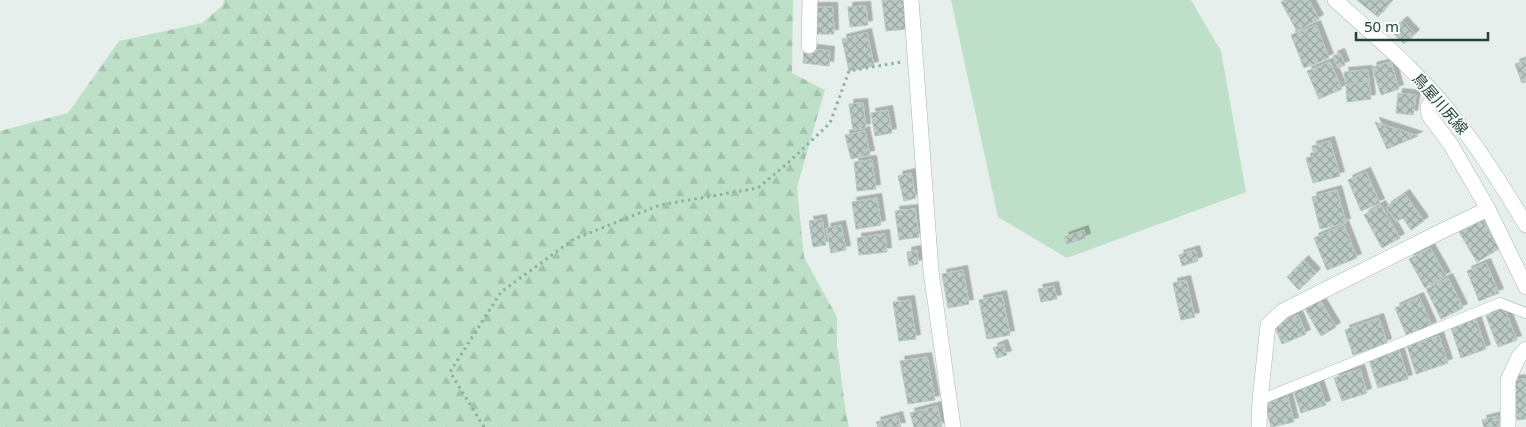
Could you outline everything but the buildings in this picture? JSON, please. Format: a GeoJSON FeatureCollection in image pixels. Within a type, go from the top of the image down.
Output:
{"type":"FeatureCollection","features":[{"type":"Feature","properties":{"kind":"street"},"geometry":{"type":"LineString","coordinates":[[809,46],[810,0]]}},
{"type":"Feature","properties":{"kind":"street"},"geometry":{"type":"LineString","coordinates":[[911,0],[931,270],[953,427]]}},
{"type":"Feature","properties":{"kind":"street","name":"鳥屋川尻線"},"geometry":{"type":"LineString","coordinates":[[1335,0],[1410,69],[1456,119],[1526,225]]}},
{"type":"Feature","properties":{"kind":"street"},"geometry":{"type":"LineString","coordinates":[[1435,96],[1428,107],[1429,115],[1451,144],[1488,209],[1526,287]]}},
{"type":"Feature","properties":{"kind":"street"},"geometry":{"type":"LineString","coordinates":[[1259,427],[1268,325],[1283,311],[1488,209]]}},
{"type":"Feature","properties":{"kind":"street"},"geometry":{"type":"LineString","coordinates":[[1508,427],[1508,380],[1518,358],[1526,349]]}},
{"type":"Feature","properties":{"kind":"lane"},"geometry":{"type":"LineString","coordinates":[[1260,400],[1500,303],[1526,313]]}},
{"type":"Feature","properties":{"kind":"path"},"geometry":{"type":"LineString","coordinates":[[484,427],[450,372],[501,292],[574,239],[660,206],[758,188],[830,123],[849,71],[915,60]]}},
{"type":"Feature","properties":{"kind":"green space"},"geometry":{"type":"Polygon","coordinates":[[[224,0],[793,0],[792,73],[825,90],[797,187],[804,257],[837,317],[837,346],[849,427],[0,427],[0,131],[68,113],[119,41],[202,23],[222,6],[224,0]]]}},
{"type":"Feature","properties":{"kind":"green space"},"geometry":{"type":"Polygon","coordinates":[[[951,0],[1191,0],[1221,51],[1246,192],[1067,258],[998,217],[951,0]]]}}]}
